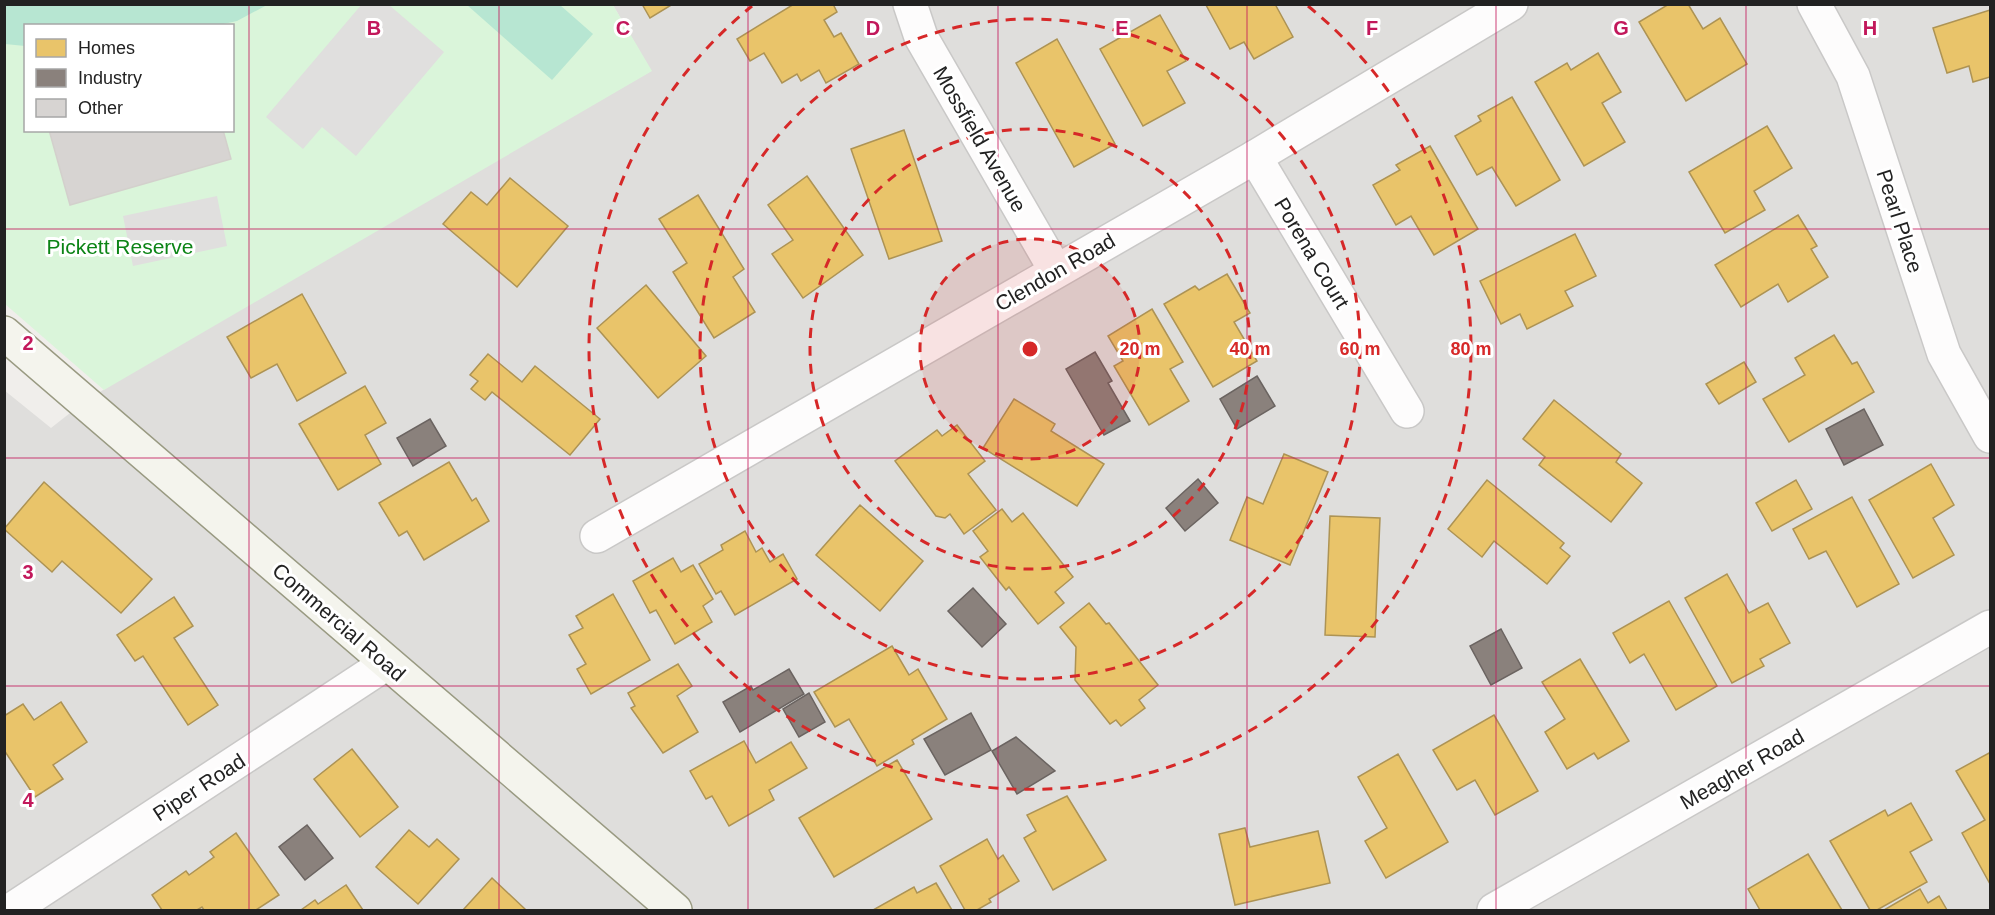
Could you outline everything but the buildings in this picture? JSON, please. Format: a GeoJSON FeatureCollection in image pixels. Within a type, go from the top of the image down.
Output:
{"type":"FeatureCollection","features":[{"type":"Feature","properties":{"kind":"main road","name":"Commercial Road"},"geometry":{"type":"LineString","coordinates":[[4,333],[675,910]]}},
{"type":"Feature","properties":{"kind":"street","name":"Mossfield Avenue"},"geometry":{"type":"LineString","coordinates":[[910,4],[921,37],[1056,271]]}},
{"type":"Feature","properties":{"kind":"street","name":"Clendon Road"},"geometry":{"type":"LineString","coordinates":[[597,536],[1255,157],[1511,4]]}},
{"type":"Feature","properties":{"kind":"street","name":"Pearl Place"},"geometry":{"type":"LineString","coordinates":[[1814,4],[1853,76],[1944,354],[1990,436]]}},
{"type":"Feature","properties":{"kind":"street","name":"Porena Court"},"geometry":{"type":"LineString","coordinates":[[1255,157],[1407,411]]}},
{"type":"Feature","properties":{"kind":"street","name":"Meagher Road"},"geometry":{"type":"LineString","coordinates":[[1494,910],[1990,627]]}},
{"type":"Feature","properties":{"kind":"street","name":"Piper Road"},"geometry":{"type":"LineString","coordinates":[[11,910],[387,663]]}},
{"type":"Feature","properties":{"kind":"shaded area"},"geometry":{"type":"Polygon","coordinates":[[[362,4],[389,5],[444,52],[356,156],[322,127],[303,149],[266,117],[362,4]]]}},
{"type":"Feature","properties":{"kind":"shaded area"},"geometry":{"type":"Polygon","coordinates":[[[613,5],[1990,5],[1990,910],[5,910],[4,390],[51,428],[84,402],[143,365],[651,71],[613,5]]]}},
{"type":"Feature","properties":{"kind":"shaded area"},"geometry":{"type":"Polygon","coordinates":[[[217,196],[227,246],[133,266],[123,216],[217,196]]]}},
{"type":"Feature","properties":{"kind":"green space"},"geometry":{"type":"Polygon","coordinates":[[[5,4],[267,4],[237,21],[224,24],[24,24],[24,46],[5,44],[5,4]]]}},
{"type":"Feature","properties":{"kind":"green space","name":"Pickett Reserve"},"geometry":{"type":"Polygon","coordinates":[[[5,5],[613,5],[652,71],[104,390],[5,304],[5,5]]]}},
{"type":"Feature","properties":{"kind":"green space"},"geometry":{"type":"Polygon","coordinates":[[[467,5],[560,5],[593,34],[552,80],[467,5]]]}}]}
